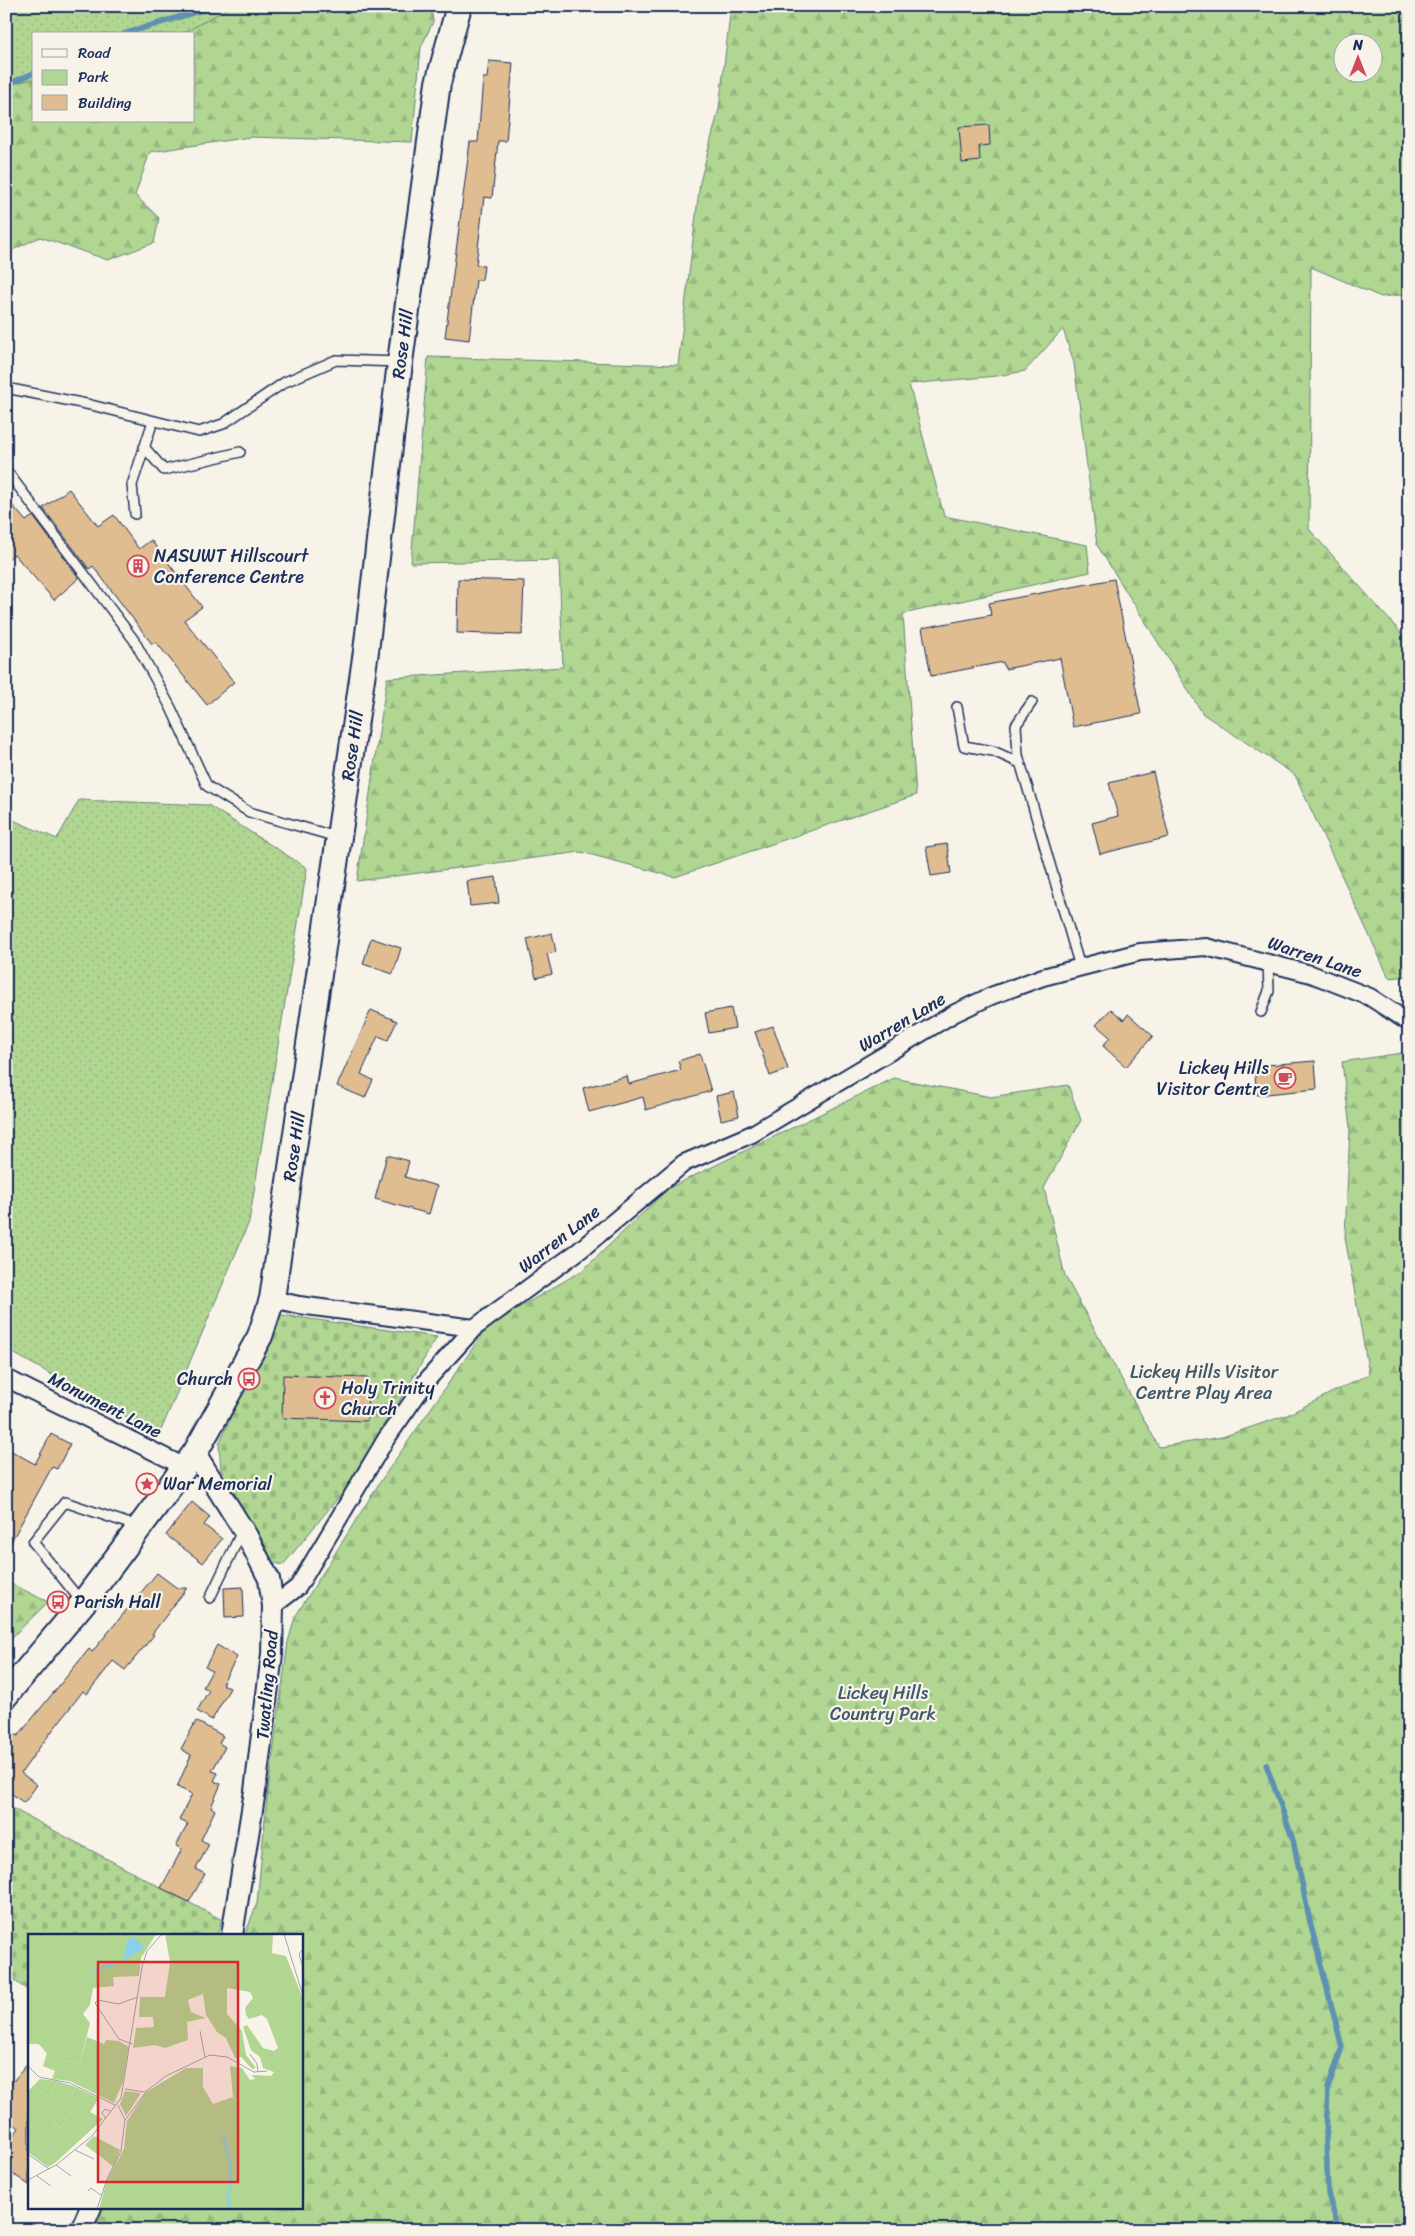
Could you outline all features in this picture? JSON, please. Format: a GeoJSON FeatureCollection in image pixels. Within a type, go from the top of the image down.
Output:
{"type":"FeatureCollection","features":[{"type":"Feature","properties":{"kind":"main road","name":"Rose Hill"},"geometry":{"type":"LineString","coordinates":[[6,1695],[83,1604],[190,1460],[260,1336],[272,1299],[341,838],[366,651],[400,362],[438,83],[459,6]]}},
{"type":"Feature","properties":{"kind":"street","name":"Warren Lane"},"geometry":{"type":"LineString","coordinates":[[273,1606],[298,1587],[386,1439],[428,1379],[474,1328],[580,1250],[684,1162],[752,1134],[964,1009],[990,996],[1080,967],[1140,952],[1206,947],[1311,974],[1370,997],[1407,1021]]}},
{"type":"Feature","properties":{"kind":"street"},"geometry":{"type":"LineString","coordinates":[[272,1299],[299,1305],[474,1328]]}},
{"type":"Feature","properties":{"kind":"street","name":"Monument Lane"},"geometry":{"type":"LineString","coordinates":[[6,1378],[190,1460]]}},
{"type":"Feature","properties":{"kind":"street","name":"Twatling Road"},"geometry":{"type":"LineString","coordinates":[[190,1460],[243,1529],[269,1579],[273,1606],[272,1654],[255,1791],[232,1934]]}},
{"type":"Feature","properties":{"kind":"street"},"geometry":{"type":"LineString","coordinates":[[81,2230],[86,2214],[90,2208]]}},
{"type":"Feature","properties":{"kind":"lane"},"geometry":{"type":"LineString","coordinates":[[6,388],[91,404],[199,432],[223,424],[285,382],[336,360],[400,362]]}},
{"type":"Feature","properties":{"kind":"lane"},"geometry":{"type":"LineString","coordinates":[[135,514],[132,485],[153,421]]}},
{"type":"Feature","properties":{"kind":"lane"},"geometry":{"type":"LineString","coordinates":[[144,448],[164,470],[240,452]]}},
{"type":"Feature","properties":{"kind":"lane"},"geometry":{"type":"LineString","coordinates":[[6,470],[134,640],[171,708],[207,786],[249,812],[341,838]]}},
{"type":"Feature","properties":{"kind":"lane"},"geometry":{"type":"LineString","coordinates":[[1032,702],[1016,725],[1020,763],[1080,967]]}},
{"type":"Feature","properties":{"kind":"lane"},"geometry":{"type":"LineString","coordinates":[[957,707],[964,746],[993,751],[1020,763]]}},
{"type":"Feature","properties":{"kind":"lane"},"geometry":{"type":"LineString","coordinates":[[1261,1012],[1269,991],[1268,962]]}},
{"type":"Feature","properties":{"kind":"lane"},"geometry":{"type":"LineString","coordinates":[[83,1604],[33,1542],[65,1502],[139,1527]]}},
{"type":"Feature","properties":{"kind":"lane"},"geometry":{"type":"LineString","coordinates":[[210,1598],[243,1529]]}},
{"type":"Feature","properties":{"kind":"green space"},"geometry":{"type":"Polygon","coordinates":[[[6,6],[314,6],[195,34],[195,32],[32,32],[33,122],[6,164],[6,6]]]}},
{"type":"Feature","properties":{"kind":"green space"},"geometry":{"type":"Polygon","coordinates":[[[232,6],[431,6],[433,22],[421,47],[412,142],[250,137],[150,152],[135,195],[159,218],[154,243],[108,260],[40,237],[6,253],[6,85],[32,79],[32,122],[195,122],[195,32],[186,32],[232,6]]]}},
{"type":"Feature","properties":{"kind":"green space"},"geometry":{"type":"Polygon","coordinates":[[[731,6],[1409,6],[1409,294],[1381,297],[1311,267],[1309,529],[1409,642],[1409,976],[1389,978],[1295,775],[1203,714],[1097,545],[1074,363],[1063,329],[1025,371],[997,376],[909,384],[944,516],[1087,545],[1090,572],[903,614],[916,795],[675,877],[581,852],[357,881],[387,678],[563,667],[559,560],[411,563],[428,357],[678,365],[700,182],[719,109],[731,6]]]}},
{"type":"Feature","properties":{"kind":"green space"},"geometry":{"type":"Polygon","coordinates":[[[79,800],[208,805],[307,868],[249,1222],[159,1435],[6,1349],[6,817],[57,839],[79,800]]]}},
{"type":"Feature","properties":{"kind":"green space","name":"Lickey Hills Country Park"},"geometry":{"type":"Polygon","coordinates":[[[1402,1053],[1409,1056],[1409,2230],[90,2230],[103,2208],[302,2208],[302,1934],[245,1934],[257,1903],[267,1798],[288,1642],[295,1617],[380,1482],[488,1326],[583,1270],[669,1188],[894,1078],[991,1097],[1068,1085],[1081,1120],[1044,1188],[1065,1276],[1159,1447],[1222,1437],[1287,1415],[1369,1374],[1345,1237],[1350,1128],[1342,1062],[1402,1053]]]}},
{"type":"Feature","properties":{"kind":"green space"},"geometry":{"type":"Polygon","coordinates":[[[275,1314],[437,1337],[352,1481],[283,1565],[272,1562],[221,1470],[219,1444],[275,1314]]]}},
{"type":"Feature","properties":{"kind":"green space"},"geometry":{"type":"Polygon","coordinates":[[[6,1581],[48,1602],[6,1643],[6,1581]]]}},
{"type":"Feature","properties":{"kind":"green space"},"geometry":{"type":"Polygon","coordinates":[[[6,1805],[222,1920],[217,1934],[28,1934],[28,1990],[6,1975],[6,1805]]]}},
{"type":"Feature","properties":{"kind":"building"},"geometry":{"type":"Polygon","coordinates":[[[489,61],[513,63],[506,141],[498,141],[492,198],[484,197],[476,265],[484,266],[482,280],[476,280],[469,340],[445,337],[470,142],[478,142],[483,78],[487,78],[489,61]]]}},
{"type":"Feature","properties":{"kind":"building"},"geometry":{"type":"Polygon","coordinates":[[[989,125],[990,145],[979,146],[980,161],[962,163],[959,127],[989,125]]]}},
{"type":"Feature","properties":{"kind":"building","name":"NASUWT Hillscourt Conference Centre"},"geometry":{"type":"Polygon","coordinates":[[[69,489],[98,526],[114,515],[139,549],[151,540],[202,607],[184,620],[234,682],[207,705],[156,642],[152,644],[93,566],[89,569],[43,508],[69,489]]]}},
{"type":"Feature","properties":{"kind":"building"},"geometry":{"type":"Polygon","coordinates":[[[6,498],[26,521],[33,516],[79,578],[54,600],[14,554],[6,561],[6,498]]]}},
{"type":"Feature","properties":{"kind":"building"},"geometry":{"type":"Polygon","coordinates":[[[458,579],[524,581],[522,635],[457,633],[458,579]]]}},
{"type":"Feature","properties":{"kind":"building"},"geometry":{"type":"Polygon","coordinates":[[[1114,579],[1141,714],[1073,727],[1060,658],[1005,669],[1003,662],[931,676],[922,628],[991,615],[989,603],[1114,579]]]}},
{"type":"Feature","properties":{"kind":"building"},"geometry":{"type":"Polygon","coordinates":[[[1153,772],[1169,837],[1100,854],[1092,823],[1118,816],[1109,783],[1153,772]]]}},
{"type":"Feature","properties":{"kind":"building"},"geometry":{"type":"Polygon","coordinates":[[[947,844],[951,873],[931,876],[926,847],[947,844]]]}},
{"type":"Feature","properties":{"kind":"building"},"geometry":{"type":"Polygon","coordinates":[[[496,877],[499,903],[470,906],[467,881],[496,877]]]}},
{"type":"Feature","properties":{"kind":"building"},"geometry":{"type":"Polygon","coordinates":[[[552,933],[556,952],[547,954],[552,974],[536,978],[527,939],[552,933]]]}},
{"type":"Feature","properties":{"kind":"building"},"geometry":{"type":"Polygon","coordinates":[[[371,938],[401,948],[393,974],[363,964],[371,938]]]}},
{"type":"Feature","properties":{"kind":"building"},"geometry":{"type":"Polygon","coordinates":[[[731,1008],[735,1028],[709,1033],[705,1013],[731,1008]]]}},
{"type":"Feature","properties":{"kind":"building"},"geometry":{"type":"Polygon","coordinates":[[[1111,1009],[1124,1020],[1128,1014],[1153,1036],[1126,1067],[1103,1046],[1110,1037],[1096,1025],[1111,1009]]]}},
{"type":"Feature","properties":{"kind":"building"},"geometry":{"type":"Polygon","coordinates":[[[371,1010],[397,1021],[388,1040],[378,1036],[361,1074],[373,1080],[365,1098],[337,1086],[371,1010]]]}},
{"type":"Feature","properties":{"kind":"building"},"geometry":{"type":"Polygon","coordinates":[[[773,1026],[788,1069],[770,1076],[755,1032],[773,1026]]]}},
{"type":"Feature","properties":{"kind":"building"},"geometry":{"type":"Polygon","coordinates":[[[700,1054],[711,1091],[646,1110],[643,1097],[589,1112],[583,1088],[627,1076],[629,1084],[681,1070],[678,1061],[700,1054]]]}},
{"type":"Feature","properties":{"kind":"building"},"geometry":{"type":"Polygon","coordinates":[[[1315,1061],[1317,1089],[1257,1095],[1254,1066],[1315,1061]]]}},
{"type":"Feature","properties":{"kind":"building"},"geometry":{"type":"Polygon","coordinates":[[[734,1092],[739,1116],[721,1120],[716,1096],[734,1092]]]}},
{"type":"Feature","properties":{"kind":"building"},"geometry":{"type":"Polygon","coordinates":[[[387,1155],[409,1161],[405,1177],[437,1186],[429,1214],[375,1199],[387,1155]]]}},
{"type":"Feature","properties":{"kind":"building","name":"Holy Trinity Church"},"geometry":{"type":"Polygon","coordinates":[[[283,1375],[368,1378],[367,1421],[282,1418],[283,1375]]]}},
{"type":"Feature","properties":{"kind":"building"},"geometry":{"type":"Polygon","coordinates":[[[51,1434],[70,1444],[57,1469],[52,1467],[6,1551],[6,1448],[35,1464],[51,1434]]]}},
{"type":"Feature","properties":{"kind":"building"},"geometry":{"type":"Polygon","coordinates":[[[192,1502],[210,1517],[204,1525],[222,1539],[203,1563],[166,1535],[192,1502]]]}},
{"type":"Feature","properties":{"kind":"building"},"geometry":{"type":"Polygon","coordinates":[[[157,1573],[177,1588],[187,1588],[152,1634],[154,1635],[125,1670],[113,1661],[87,1694],[83,1691],[42,1744],[21,1773],[37,1785],[24,1803],[8,1791],[6,1794],[6,1742],[13,1733],[18,1736],[89,1649],[92,1652],[157,1573]]]}},
{"type":"Feature","properties":{"kind":"building"},"geometry":{"type":"Polygon","coordinates":[[[243,1587],[244,1617],[225,1618],[224,1588],[243,1587]]]}},
{"type":"Feature","properties":{"kind":"building"},"geometry":{"type":"Polygon","coordinates":[[[217,1645],[237,1657],[222,1684],[230,1688],[212,1720],[197,1711],[209,1690],[203,1687],[212,1671],[205,1667],[217,1645]]]}},
{"type":"Feature","properties":{"kind":"building"},"geometry":{"type":"Polygon","coordinates":[[[196,1721],[223,1736],[219,1743],[225,1747],[212,1771],[218,1773],[214,1781],[221,1784],[211,1807],[215,1810],[201,1840],[209,1844],[196,1869],[205,1874],[189,1902],[161,1888],[182,1849],[176,1846],[188,1824],[179,1820],[192,1794],[177,1787],[191,1755],[181,1749],[196,1721]]]}},
{"type":"Feature","properties":{"kind":"building"},"geometry":{"type":"Polygon","coordinates":[[[28,2063],[28,2184],[6,2169],[6,2146],[19,2128],[6,2117],[6,2090],[28,2063]]]}},
{"type":"Feature","properties":{"kind":"waterway"},"geometry":{"type":"LineString","coordinates":[[130,32],[215,6]]}},
{"type":"Feature","properties":{"kind":"waterway"},"geometry":{"type":"LineString","coordinates":[[6,85],[32,74]]}},
{"type":"Feature","properties":{"kind":"waterway"},"geometry":{"type":"LineString","coordinates":[[1266,1764],[1293,1840],[1310,1922],[1342,2047],[1328,2088],[1326,2138],[1328,2194],[1339,2230]]}},
{"type":"Feature","properties":{"kind":"place","name":"NASUWT Hillscourt Conference Centre"},"geometry":{"type":"Point","coordinates":[138,566]}},
{"type":"Feature","properties":{"kind":"place","name":"Lickey Hills Visitor Centre"},"geometry":{"type":"Point","coordinates":[1285,1078]}},
{"type":"Feature","properties":{"kind":"place","name":"Church"},"geometry":{"type":"Point","coordinates":[249,1379]}},
{"type":"Feature","properties":{"kind":"place","name":"Holy Trinity Church"},"geometry":{"type":"Point","coordinates":[325,1398]}},
{"type":"Feature","properties":{"kind":"place","name":"War Memorial"},"geometry":{"type":"Point","coordinates":[147,1484]}},
{"type":"Feature","properties":{"kind":"place","name":"Parish Hall"},"geometry":{"type":"Point","coordinates":[58,1602]}},
{"type":"Feature","properties":{"kind":"park label","name":"Lickey Hills Visitor Centre Play Area"},"geometry":{"type":"Point","coordinates":[1204,1382]}}]}
